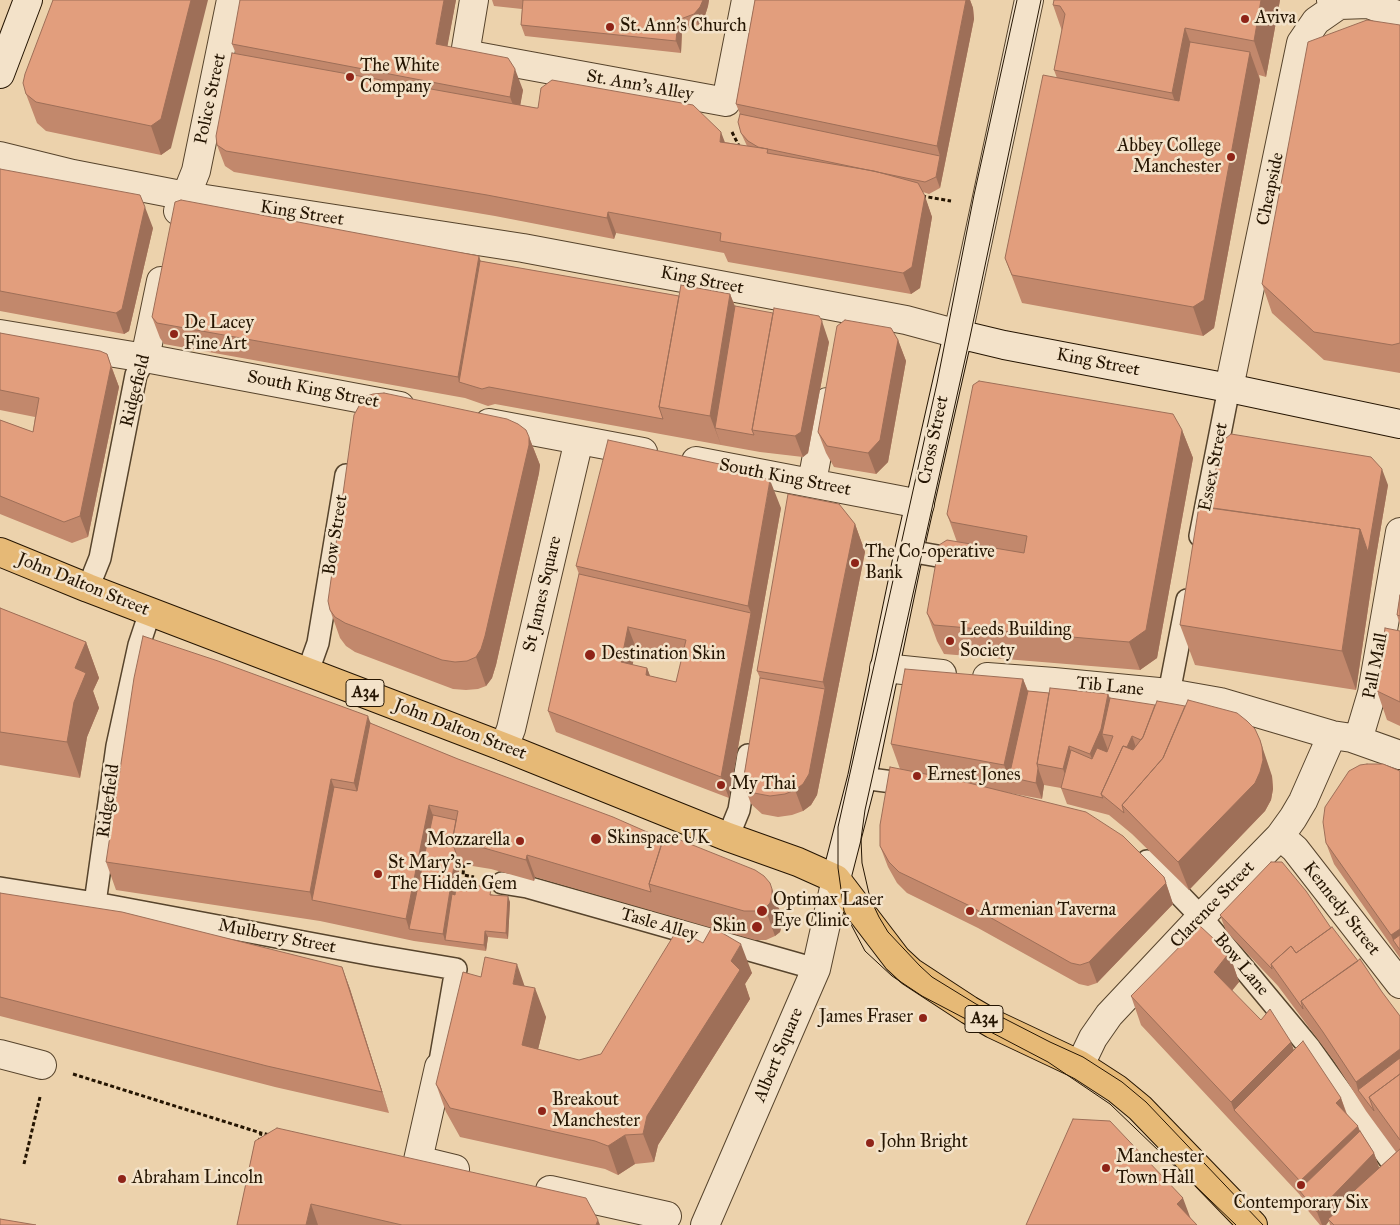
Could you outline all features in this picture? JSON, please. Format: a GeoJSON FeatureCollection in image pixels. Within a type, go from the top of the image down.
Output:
{"type":"FeatureCollection","features":[{"type":"Feature","properties":{"kind":"main road","name":"John Dalton Street"},"geometry":{"type":"LineString","coordinates":[[0,552],[150,612],[504,747],[728,837],[798,862],[836,879]]}},
{"type":"Feature","properties":{"kind":"main road","name":"A34"},"geometry":{"type":"LineString","coordinates":[[836,879],[897,959],[911,972],[993,1024],[1098,1075],[1140,1108],[1253,1225]]}},
{"type":"Feature","properties":{"kind":"street"},"geometry":{"type":"LineString","coordinates":[[0,74],[28,0]]}},
{"type":"Feature","properties":{"kind":"street","name":"Police Street"},"geometry":{"type":"LineString","coordinates":[[186,196],[197,166],[231,0]]}},
{"type":"Feature","properties":{"kind":"street","name":"St. Ann's Alley"},"geometry":{"type":"LineString","coordinates":[[474,0],[465,54],[726,102]]}},
{"type":"Feature","properties":{"kind":"street"},"geometry":{"type":"LineString","coordinates":[[726,102],[746,0]]}},
{"type":"Feature","properties":{"kind":"street","name":"Cross Street"},"geometry":{"type":"LineString","coordinates":[[836,879],[862,778],[909,551],[958,334],[1029,0]]}},
{"type":"Feature","properties":{"kind":"street"},"geometry":{"type":"LineString","coordinates":[[1335,3],[1369,2],[1400,16]]}},
{"type":"Feature","properties":{"kind":"street","name":"Cheapside"},"geometry":{"type":"LineString","coordinates":[[1229,388],[1301,42],[1316,21],[1335,3]]}},
{"type":"Feature","properties":{"kind":"street","name":"King Street"},"geometry":{"type":"LineString","coordinates":[[0,156],[74,174],[186,196],[522,248],[843,321],[906,320],[1004,345],[1229,388],[1400,424]]}},
{"type":"Feature","properties":{"kind":"street","name":"Ridgefield"},"geometry":{"type":"LineString","coordinates":[[145,358],[174,218],[186,196]]}},
{"type":"Feature","properties":{"kind":"street","name":"South King Street"},"geometry":{"type":"LineString","coordinates":[[0,334],[145,358],[357,410],[427,411]]}},
{"type":"Feature","properties":{"kind":"street"},"geometry":{"type":"LineString","coordinates":[[801,487],[832,378]]}},
{"type":"Feature","properties":{"kind":"street","name":"South King Street"},"geometry":{"type":"LineString","coordinates":[[465,418],[801,487],[920,504]]}},
{"type":"Feature","properties":{"kind":"street","name":"St James Square"},"geometry":{"type":"LineString","coordinates":[[504,747],[511,729],[579,440]]}},
{"type":"Feature","properties":{"kind":"street","name":"Pall Mall"},"geometry":{"type":"LineString","coordinates":[[1345,738],[1372,693],[1390,648],[1400,532]]}},
{"type":"Feature","properties":{"kind":"street","name":"Tib Lane"},"geometry":{"type":"LineString","coordinates":[[884,668],[1169,693],[1220,702],[1400,755]]}},
{"type":"Feature","properties":{"kind":"street","name":"Clarence Street"},"geometry":{"type":"LineString","coordinates":[[1080,1065],[1093,1038],[1109,1015],[1280,836],[1345,738]]}},
{"type":"Feature","properties":{"kind":"street","name":"Kennedy Street"},"geometry":{"type":"LineString","coordinates":[[1280,836],[1295,849],[1400,984]]}},
{"type":"Feature","properties":{"kind":"street","name":"Albert Square"},"geometry":{"type":"LineString","coordinates":[[705,1225],[816,969],[836,879]]}},
{"type":"Feature","properties":{"kind":"street"},"geometry":{"type":"LineString","coordinates":[[0,1054],[42,1065]]}},
{"type":"Feature","properties":{"kind":"street"},"geometry":{"type":"LineString","coordinates":[[439,1067],[418,1160],[484,1175]]}},
{"type":"Feature","properties":{"kind":"street"},"geometry":{"type":"LineString","coordinates":[[521,1184],[668,1216]]}},
{"type":"Feature","properties":{"kind":"lane","name":"Ridgefield"},"geometry":{"type":"LineString","coordinates":[[88,588],[100,558],[136,375],[145,358]]}},
{"type":"Feature","properties":{"kind":"lane","name":"Essex Street"},"geometry":{"type":"LineString","coordinates":[[1169,693],[1229,388]]}},
{"type":"Feature","properties":{"kind":"lane","name":"Bow Street"},"geometry":{"type":"LineString","coordinates":[[308,671],[318,643],[348,460]]}},
{"type":"Feature","properties":{"kind":"lane"},"geometry":{"type":"LineString","coordinates":[[909,551],[983,564]]}},
{"type":"Feature","properties":{"kind":"lane","name":"Ridgefield"},"geometry":{"type":"LineString","coordinates":[[95,903],[117,746],[139,645],[150,612]]}},
{"type":"Feature","properties":{"kind":"lane"},"geometry":{"type":"LineString","coordinates":[[728,837],[738,810],[752,732]]}},
{"type":"Feature","properties":{"kind":"lane"},"geometry":{"type":"LineString","coordinates":[[862,778],[902,782],[931,788]]}},
{"type":"Feature","properties":{"kind":"lane","name":"Bow Lane"},"geometry":{"type":"LineString","coordinates":[[1135,849],[1201,917],[1310,1048],[1398,1184]]}},
{"type":"Feature","properties":{"kind":"lane","name":"Tasle Alley"},"geometry":{"type":"LineString","coordinates":[[502,883],[527,887],[816,969]]}},
{"type":"Feature","properties":{"kind":"lane","name":"Mulberry Street"},"geometry":{"type":"LineString","coordinates":[[0,888],[95,903],[456,969],[439,1067]]}},
{"type":"Feature","properties":{"kind":"path"},"geometry":{"type":"LineString","coordinates":[[726,102],[728,121],[736,143],[741,149]]}},
{"type":"Feature","properties":{"kind":"path"},"geometry":{"type":"LineString","coordinates":[[913,194],[951,201]]}},
{"type":"Feature","properties":{"kind":"path"},"geometry":{"type":"LineString","coordinates":[[24,1164],[44,1079],[42,1065],[260,1133],[279,1136]]}},
{"type":"Feature","properties":{"kind":"path"},"geometry":{"type":"LineString","coordinates":[[258,1152],[260,1133]]}},
{"type":"Feature","properties":{"kind":"building"},"geometry":{"type":"Polygon","coordinates":[[[53,0],[191,0],[161,119],[151,126],[36,102],[26,94],[23,83],[25,74],[53,0]]]}},
{"type":"Feature","properties":{"kind":"building"},"geometry":{"type":"Polygon","coordinates":[[[240,0],[444,0],[436,44],[508,58],[515,69],[510,97],[232,44],[240,0]]]}},
{"type":"Feature","properties":{"kind":"building","name":"St. Ann's Church"},"geometry":{"type":"Polygon","coordinates":[[[523,0],[703,0],[694,14],[678,20],[676,41],[521,25],[523,0]]]}},
{"type":"Feature","properties":{"kind":"building"},"geometry":{"type":"Polygon","coordinates":[[[755,0],[966,0],[937,146],[736,104],[755,0]]]}},
{"type":"Feature","properties":{"kind":"building"},"geometry":{"type":"Polygon","coordinates":[[[1054,0],[1261,0],[1254,41],[1185,28],[1172,93],[1054,70],[1065,14],[1060,6],[1053,5],[1054,0]]]}},
{"type":"Feature","properties":{"kind":"building"},"geometry":{"type":"Polygon","coordinates":[[[1367,20],[1400,25],[1400,343],[1392,345],[1314,332],[1262,284],[1308,42],[1367,20]]]}},
{"type":"Feature","properties":{"kind":"building"},"geometry":{"type":"Polygon","coordinates":[[[1190,42],[1250,52],[1204,300],[1193,307],[1012,275],[1005,258],[1043,75],[1179,101],[1190,42]]]}},
{"type":"Feature","properties":{"kind":"building"},"geometry":{"type":"Polygon","coordinates":[[[232,53],[536,108],[538,108],[541,88],[552,80],[693,105],[721,132],[720,142],[768,149],[767,153],[874,171],[918,183],[925,196],[912,267],[903,273],[720,241],[721,233],[608,212],[607,218],[487,195],[226,151],[217,145],[216,136],[232,53]]]}},
{"type":"Feature","properties":{"kind":"building"},"geometry":{"type":"Polygon","coordinates":[[[740,114],[940,156],[936,177],[925,182],[758,147],[748,141],[741,133],[738,122],[740,114]]]}},
{"type":"Feature","properties":{"kind":"building"},"geometry":{"type":"Polygon","coordinates":[[[0,169],[140,195],[145,207],[122,309],[116,313],[0,291],[0,169]]]}},
{"type":"Feature","properties":{"kind":"building"},"geometry":{"type":"Polygon","coordinates":[[[181,200],[479,256],[458,377],[157,323],[152,317],[175,202],[181,200]]]}},
{"type":"Feature","properties":{"kind":"building"},"geometry":{"type":"Polygon","coordinates":[[[480,261],[679,296],[659,407],[663,419],[489,387],[482,389],[459,382],[480,261]]]}},
{"type":"Feature","properties":{"kind":"building"},"geometry":{"type":"Polygon","coordinates":[[[681,285],[730,294],[710,416],[659,407],[681,285]]]}},
{"type":"Feature","properties":{"kind":"building"},"geometry":{"type":"Polygon","coordinates":[[[735,306],[773,313],[752,430],[754,435],[715,428],[735,306]]]}},
{"type":"Feature","properties":{"kind":"building"},"geometry":{"type":"Polygon","coordinates":[[[774,308],[819,316],[822,321],[801,432],[795,436],[752,430],[774,308]]]}},
{"type":"Feature","properties":{"kind":"building"},"geometry":{"type":"Polygon","coordinates":[[[845,320],[891,328],[898,340],[880,440],[868,453],[827,446],[818,432],[837,326],[845,320]]]}},
{"type":"Feature","properties":{"kind":"building"},"geometry":{"type":"Polygon","coordinates":[[[0,333],[100,351],[107,354],[111,366],[80,516],[64,522],[0,496],[0,420],[33,432],[39,398],[0,390],[0,333]]]}},
{"type":"Feature","properties":{"kind":"building"},"geometry":{"type":"Polygon","coordinates":[[[979,381],[1173,414],[1182,430],[1146,630],[1129,642],[934,625],[927,613],[939,545],[947,540],[1024,553],[1027,536],[951,522],[947,514],[973,385],[979,381]]]}},
{"type":"Feature","properties":{"kind":"building"},"geometry":{"type":"Polygon","coordinates":[[[384,393],[507,419],[526,430],[529,437],[529,445],[485,636],[476,657],[467,661],[442,660],[345,623],[335,617],[330,610],[328,601],[354,415],[364,397],[384,393]]]}},
{"type":"Feature","properties":{"kind":"building"},"geometry":{"type":"Polygon","coordinates":[[[1231,434],[1371,457],[1382,469],[1368,552],[1360,529],[1210,508],[1220,443],[1231,434]]]}},
{"type":"Feature","properties":{"kind":"building"},"geometry":{"type":"Polygon","coordinates":[[[608,440],[724,465],[770,480],[748,606],[576,566],[608,440]]]}},
{"type":"Feature","properties":{"kind":"building"},"geometry":{"type":"Polygon","coordinates":[[[788,494],[839,504],[855,524],[823,682],[757,671],[788,494]]]}},
{"type":"Feature","properties":{"kind":"building"},"geometry":{"type":"Polygon","coordinates":[[[1199,506],[1360,529],[1342,651],[1180,625],[1199,506]]]}},
{"type":"Feature","properties":{"kind":"building"},"geometry":{"type":"Polygon","coordinates":[[[579,574],[751,613],[721,777],[548,711],[579,574]],[[628,627],[621,662],[647,668],[646,675],[676,682],[686,640],[628,627]]]}},
{"type":"Feature","properties":{"kind":"building"},"geometry":{"type":"Polygon","coordinates":[[[1400,595],[1400,616],[1397,615],[1400,595]]]}},
{"type":"Feature","properties":{"kind":"building"},"geometry":{"type":"Polygon","coordinates":[[[0,608],[86,642],[75,668],[86,673],[74,702],[67,742],[0,732],[0,608]]]}},
{"type":"Feature","properties":{"kind":"building"},"geometry":{"type":"Polygon","coordinates":[[[1385,628],[1400,631],[1400,702],[1377,691],[1385,628]]]}},
{"type":"Feature","properties":{"kind":"building"},"geometry":{"type":"Polygon","coordinates":[[[143,636],[218,661],[368,716],[354,783],[331,779],[310,892],[106,862],[134,678],[143,636]]]}},
{"type":"Feature","properties":{"kind":"building"},"geometry":{"type":"Polygon","coordinates":[[[905,669],[1023,679],[1004,765],[891,744],[905,669]]]}},
{"type":"Feature","properties":{"kind":"building"},"geometry":{"type":"Polygon","coordinates":[[[760,678],[825,689],[809,774],[803,784],[785,794],[770,796],[754,793],[743,782],[760,678]]]}},
{"type":"Feature","properties":{"kind":"building"},"geometry":{"type":"Polygon","coordinates":[[[1050,688],[1108,694],[1101,729],[1090,754],[1069,746],[1063,769],[1037,764],[1050,688]]]}},
{"type":"Feature","properties":{"kind":"building"},"geometry":{"type":"Polygon","coordinates":[[[1028,691],[1049,693],[1037,764],[1036,783],[1009,777],[1028,691]]]}},
{"type":"Feature","properties":{"kind":"building"},"geometry":{"type":"Polygon","coordinates":[[[1110,698],[1155,705],[1143,737],[1141,740],[1132,736],[1127,747],[1123,746],[1101,794],[1103,798],[1061,788],[1071,750],[1092,759],[1097,748],[1107,752],[1113,736],[1102,734],[1110,698]]]}},
{"type":"Feature","properties":{"kind":"building"},"geometry":{"type":"Polygon","coordinates":[[[1188,700],[1237,713],[1247,721],[1255,729],[1260,740],[1263,760],[1255,783],[1178,862],[1122,805],[1163,758],[1188,700]]]}},
{"type":"Feature","properties":{"kind":"building"},"geometry":{"type":"Polygon","coordinates":[[[1157,701],[1185,706],[1163,758],[1122,805],[1124,813],[1101,794],[1123,746],[1133,750],[1143,737],[1157,701]]]}},
{"type":"Feature","properties":{"kind":"building"},"geometry":{"type":"Polygon","coordinates":[[[370,723],[458,759],[613,817],[663,839],[649,884],[651,892],[527,855],[526,860],[484,848],[452,842],[458,811],[429,805],[406,919],[312,900],[334,787],[357,791],[370,723]]]}},
{"type":"Feature","properties":{"kind":"building"},"geometry":{"type":"Polygon","coordinates":[[[1383,764],[1400,771],[1400,929],[1391,935],[1326,843],[1323,822],[1325,807],[1349,771],[1360,765],[1383,764]]]}},
{"type":"Feature","properties":{"kind":"building"},"geometry":{"type":"Polygon","coordinates":[[[890,767],[961,781],[1086,812],[1123,836],[1164,877],[1166,883],[1089,962],[1080,965],[1071,963],[970,906],[899,872],[889,862],[880,846],[880,825],[890,767]]]}},
{"type":"Feature","properties":{"kind":"building"},"geometry":{"type":"Polygon","coordinates":[[[433,815],[456,820],[452,842],[456,853],[443,934],[409,929],[433,815]]]}},
{"type":"Feature","properties":{"kind":"building"},"geometry":{"type":"Polygon","coordinates":[[[665,834],[755,870],[770,883],[772,895],[770,903],[765,908],[756,911],[744,911],[649,884],[665,834]]]}},
{"type":"Feature","properties":{"kind":"building"},"geometry":{"type":"Polygon","coordinates":[[[1271,862],[1282,862],[1306,891],[1331,928],[1296,953],[1291,946],[1271,964],[1272,969],[1220,915],[1271,862]]]}},
{"type":"Feature","properties":{"kind":"building"},"geometry":{"type":"Polygon","coordinates":[[[457,880],[491,889],[490,895],[508,896],[506,933],[485,931],[484,945],[445,940],[452,894],[455,895],[457,880]]]}},
{"type":"Feature","properties":{"kind":"building"},"geometry":{"type":"Polygon","coordinates":[[[0,893],[122,912],[342,967],[382,1092],[267,1066],[0,997],[0,893]]]}},
{"type":"Feature","properties":{"kind":"building"},"geometry":{"type":"Polygon","coordinates":[[[1200,926],[1229,953],[1214,972],[1261,1020],[1270,1009],[1291,1042],[1231,1102],[1131,996],[1200,926]]]}},
{"type":"Feature","properties":{"kind":"building"},"geometry":{"type":"Polygon","coordinates":[[[712,927],[741,944],[731,961],[740,970],[647,1116],[643,1134],[625,1135],[608,1146],[595,1141],[450,1108],[436,1084],[463,972],[481,977],[485,957],[517,964],[513,984],[535,988],[522,1045],[579,1060],[601,1054],[677,930],[703,943],[712,927]]]}},
{"type":"Feature","properties":{"kind":"building"},"geometry":{"type":"Polygon","coordinates":[[[1332,927],[1358,961],[1301,1001],[1303,1009],[1271,964],[1291,946],[1296,953],[1332,927]]]}},
{"type":"Feature","properties":{"kind":"building"},"geometry":{"type":"Polygon","coordinates":[[[1400,935],[1400,950],[1393,940],[1400,935]]]}},
{"type":"Feature","properties":{"kind":"building"},"geometry":{"type":"Polygon","coordinates":[[[1360,959],[1400,1016],[1400,1049],[1356,1082],[1301,1001],[1360,959]]]}},
{"type":"Feature","properties":{"kind":"building"},"geometry":{"type":"Polygon","coordinates":[[[1303,1041],[1341,1098],[1336,1103],[1358,1126],[1300,1181],[1234,1110],[1303,1041]]]}},
{"type":"Feature","properties":{"kind":"building"},"geometry":{"type":"Polygon","coordinates":[[[1400,1058],[1400,1074],[1369,1097],[1374,1111],[1358,1090],[1400,1058]]]}},
{"type":"Feature","properties":{"kind":"building"},"geometry":{"type":"Polygon","coordinates":[[[1400,1074],[1400,1140],[1369,1097],[1400,1074]]]}},
{"type":"Feature","properties":{"kind":"building","name":"Manchester Town Hall"},"geometry":{"type":"Polygon","coordinates":[[[1073,1119],[1110,1121],[1183,1198],[1177,1204],[1197,1225],[1026,1225],[1073,1119]]]}},
{"type":"Feature","properties":{"kind":"building"},"geometry":{"type":"Polygon","coordinates":[[[277,1128],[586,1198],[598,1220],[596,1225],[402,1225],[311,1204],[306,1225],[237,1225],[255,1141],[277,1128]]]}},
{"type":"Feature","properties":{"kind":"building"},"geometry":{"type":"Polygon","coordinates":[[[1360,1131],[1374,1153],[1317,1212],[1299,1190],[1360,1131]]]}},
{"type":"Feature","properties":{"kind":"building"},"geometry":{"type":"Polygon","coordinates":[[[1400,1149],[1400,1225],[1334,1225],[1328,1219],[1335,1213],[1333,1210],[1400,1149]]]}},
{"type":"Feature","properties":{"kind":"building"},"geometry":{"type":"Polygon","coordinates":[[[0,1219],[36,1225],[0,1225],[0,1219]]]}},
{"type":"Feature","properties":{"kind":"tram line"},"geometry":{"type":"LineString","coordinates":[[1017,0],[974,195],[937,383],[838,827],[838,868],[844,911],[865,951],[892,976],[922,996],[1048,1062],[1110,1104],[1236,1225]]}},
{"type":"Feature","properties":{"kind":"tram line"},"geometry":{"type":"LineString","coordinates":[[1041,0],[970,337],[865,810],[861,839],[862,863],[870,898],[888,932],[932,977],[976,1004],[1083,1057],[1122,1082],[1146,1102],[1263,1225]]}},
{"type":"Feature","properties":{"kind":"place","name":"Aviva"},"geometry":{"type":"Point","coordinates":[1245,19]}},
{"type":"Feature","properties":{"kind":"place","name":"St. Ann's Church"},"geometry":{"type":"Point","coordinates":[610,27]}},
{"type":"Feature","properties":{"kind":"place","name":"The White Company"},"geometry":{"type":"Point","coordinates":[350,77]}},
{"type":"Feature","properties":{"kind":"place","name":"Abbey College Manchester"},"geometry":{"type":"Point","coordinates":[1231,157]}},
{"type":"Feature","properties":{"kind":"place","name":"De Lacey Fine Art"},"geometry":{"type":"Point","coordinates":[174,334]}},
{"type":"Feature","properties":{"kind":"place","name":"The Co-operative Bank"},"geometry":{"type":"Point","coordinates":[855,563]}},
{"type":"Feature","properties":{"kind":"place","name":"Leeds Building Society"},"geometry":{"type":"Point","coordinates":[950,641]}},
{"type":"Feature","properties":{"kind":"place","name":"Destination Skin"},"geometry":{"type":"Point","coordinates":[590,655]}},
{"type":"Feature","properties":{"kind":"place","name":"Ernest Jones"},"geometry":{"type":"Point","coordinates":[917,776]}},
{"type":"Feature","properties":{"kind":"place","name":"My Thai"},"geometry":{"type":"Point","coordinates":[721,785]}},
{"type":"Feature","properties":{"kind":"place","name":"Skinspace UK"},"geometry":{"type":"Point","coordinates":[596,839]}},
{"type":"Feature","properties":{"kind":"place","name":"Mozzarella"},"geometry":{"type":"Point","coordinates":[520,841]}},
{"type":"Feature","properties":{"kind":"place","name":"St Mary's - The Hidden Gem"},"geometry":{"type":"Point","coordinates":[378,874]}},
{"type":"Feature","properties":{"kind":"place","name":"Optimax Laser Eye Clinic"},"geometry":{"type":"Point","coordinates":[762,911]}},
{"type":"Feature","properties":{"kind":"place","name":"Armenian Taverna"},"geometry":{"type":"Point","coordinates":[970,911]}},
{"type":"Feature","properties":{"kind":"place","name":"Skin"},"geometry":{"type":"Point","coordinates":[757,927]}},
{"type":"Feature","properties":{"kind":"place","name":"James Fraser"},"geometry":{"type":"Point","coordinates":[923,1018]}},
{"type":"Feature","properties":{"kind":"place","name":"Breakout Manchester"},"geometry":{"type":"Point","coordinates":[542,1111]}},
{"type":"Feature","properties":{"kind":"place","name":"John Bright"},"geometry":{"type":"Point","coordinates":[870,1143]}},
{"type":"Feature","properties":{"kind":"place","name":"Manchester Town Hall"},"geometry":{"type":"Point","coordinates":[1106,1168]}},
{"type":"Feature","properties":{"kind":"place","name":"Abraham Lincoln"},"geometry":{"type":"Point","coordinates":[122,1179]}},
{"type":"Feature","properties":{"kind":"place","name":"Contemporary Six"},"geometry":{"type":"Point","coordinates":[1301,1185]}}]}
